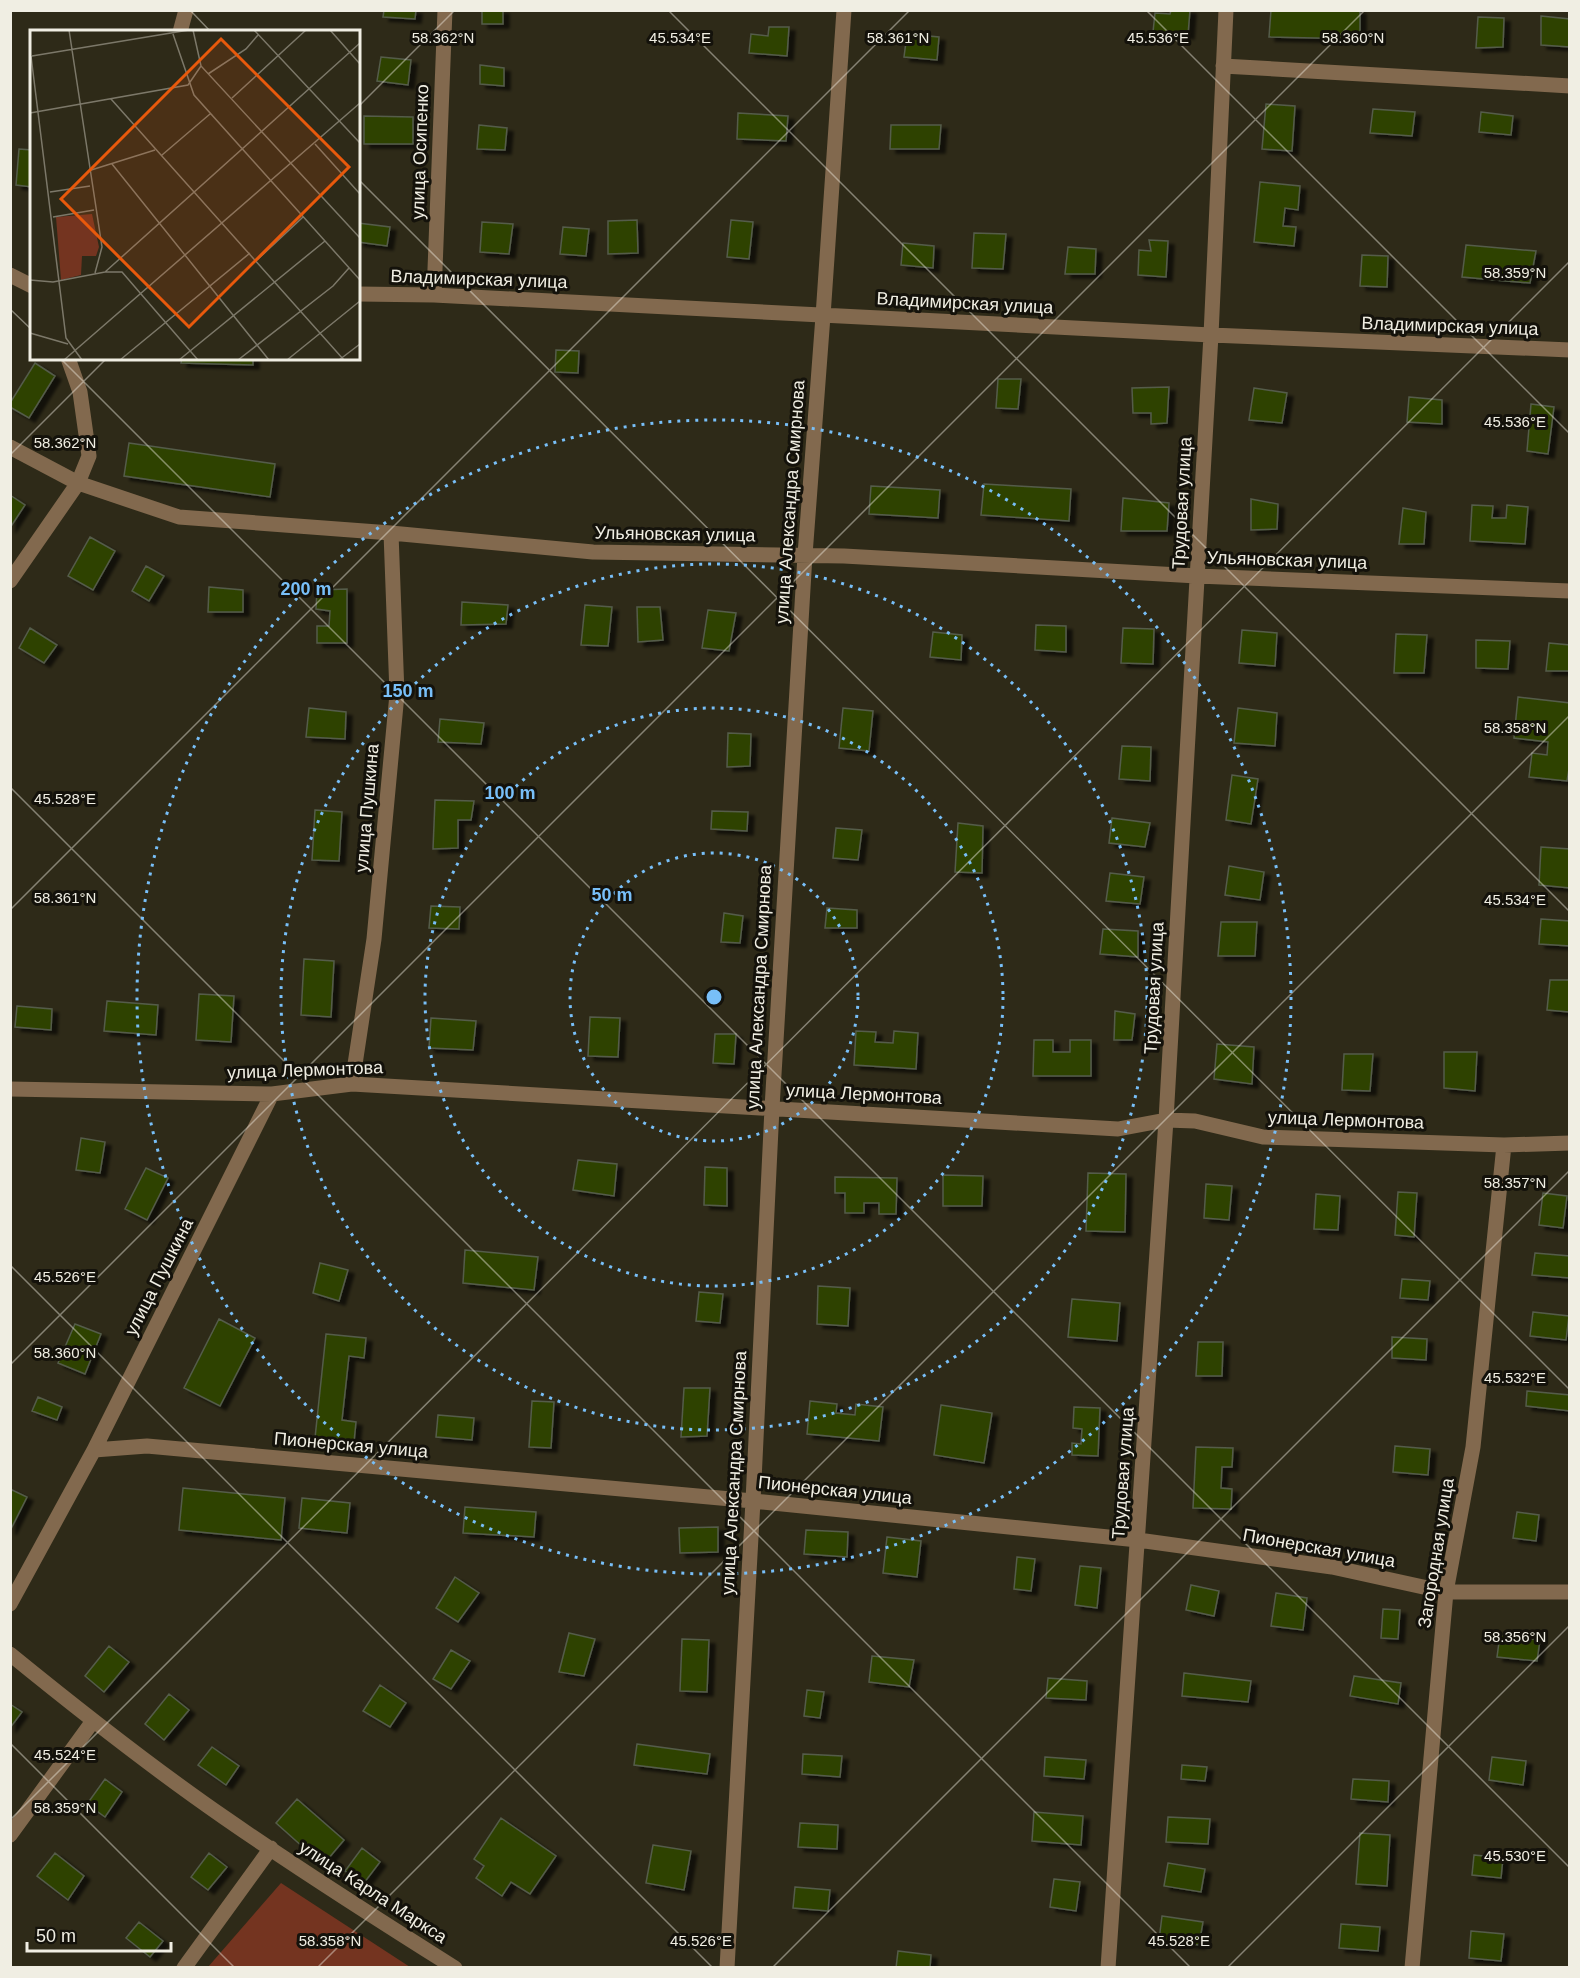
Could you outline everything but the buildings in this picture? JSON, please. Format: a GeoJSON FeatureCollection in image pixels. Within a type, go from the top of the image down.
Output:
{"type":"FeatureCollection","features":[{"type":"Feature","properties":{"kind":"street"},"geometry":{"type":"LineString","coordinates":[[181,30],[186,10]]}},
{"type":"Feature","properties":{"kind":"street","name":"улица Осипенко"},"geometry":{"type":"LineString","coordinates":[[434,295],[445,10]]}},
{"type":"Feature","properties":{"kind":"street","name":"улица Александра Смирнова"},"geometry":{"type":"LineString","coordinates":[[727,1968],[772,1108],[805,555],[824,316],[844,10]]}},
{"type":"Feature","properties":{"kind":"street","name":"Трудовая улица"},"geometry":{"type":"LineString","coordinates":[[1108,1968],[1166,1120],[1211,335],[1226,10]]}},
{"type":"Feature","properties":{"kind":"street"},"geometry":{"type":"LineString","coordinates":[[1223,66],[1569,86]]}},
{"type":"Feature","properties":{"kind":"street"},"geometry":{"type":"LineString","coordinates":[[10,275],[30,285]]}},
{"type":"Feature","properties":{"kind":"street","name":"Владимирская улица"},"geometry":{"type":"LineString","coordinates":[[360,294],[434,295],[1211,335],[1569,350]]}},
{"type":"Feature","properties":{"kind":"street"},"geometry":{"type":"LineString","coordinates":[[10,581],[78,483],[89,456],[80,392],[69,360]]}},
{"type":"Feature","properties":{"kind":"street","name":"Ульяновская улица"},"geometry":{"type":"LineString","coordinates":[[10,447],[78,483],[179,517],[391,533],[593,552],[805,555],[1197,576],[1569,591]]}},
{"type":"Feature","properties":{"kind":"street","name":"улица Пушкина"},"geometry":{"type":"LineString","coordinates":[[352,1084],[374,939],[397,694],[391,533]]}},
{"type":"Feature","properties":{"kind":"street","name":"улица Лермонтова"},"geometry":{"type":"LineString","coordinates":[[10,1089],[272,1094],[352,1084],[1118,1129],[1166,1120],[1195,1121],[1263,1137],[1504,1145],[1569,1143]]}},
{"type":"Feature","properties":{"kind":"street","name":"улица Пушкина"},"geometry":{"type":"LineString","coordinates":[[10,1604],[94,1450],[272,1094]]}},
{"type":"Feature","properties":{"kind":"street","name":"Загородная улица"},"geometry":{"type":"LineString","coordinates":[[1412,1968],[1446,1592],[1473,1447],[1504,1145]]}},
{"type":"Feature","properties":{"kind":"street","name":"Пионерская улица"},"geometry":{"type":"LineString","coordinates":[[94,1450],[158,1447],[753,1501],[1138,1540],[1332,1567],[1446,1592],[1569,1592]]}},
{"type":"Feature","properties":{"kind":"street","name":"улица Карла Маркса"},"geometry":{"type":"LineString","coordinates":[[10,1654],[93,1721],[225,1818],[314,1879],[455,1968]]}},
{"type":"Feature","properties":{"kind":"street"},"geometry":{"type":"LineString","coordinates":[[10,1835],[93,1721]]}},
{"type":"Feature","properties":{"kind":"street","name":"улица Карла Маркса"},"geometry":{"type":"LineString","coordinates":[[184,1968],[271,1848]]}},
{"type":"Feature","properties":{"kind":"shaded area"},"geometry":{"type":"Polygon","coordinates":[[[281,1883],[410,1967],[208,1967],[281,1883]]]}}]}
